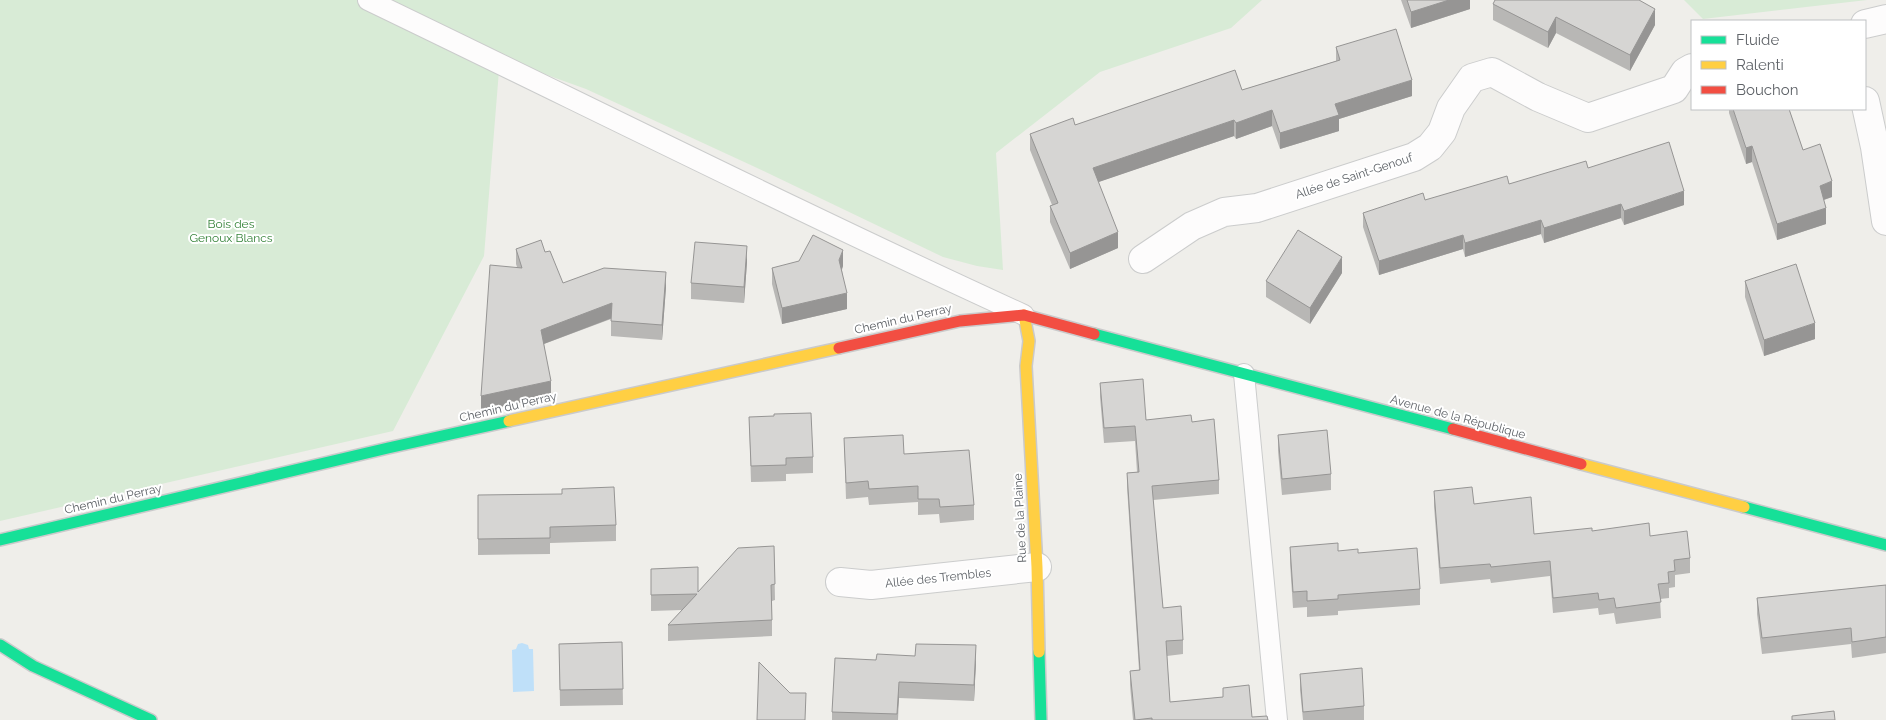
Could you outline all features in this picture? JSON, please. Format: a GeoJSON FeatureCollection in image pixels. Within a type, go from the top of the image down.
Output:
{"type":"FeatureCollection","features":[{"type":"Feature","properties":{"kind":"street"},"geometry":{"type":"LineString","coordinates":[[1866,24],[1886,19]]}},
{"type":"Feature","properties":{"kind":"street","name":"Allée de Saint-Genouf"},"geometry":{"type":"LineString","coordinates":[[1143,259],[1192,226],[1224,212],[1257,208],[1414,157],[1430,148],[1442,132],[1451,108],[1472,78],[1492,72],[1538,97],[1588,118],[1674,89],[1685,72],[1691,69]]}},
{"type":"Feature","properties":{"kind":"street"},"geometry":{"type":"LineString","coordinates":[[1866,106],[1875,147],[1886,221]]}},
{"type":"Feature","properties":{"kind":"street","name":"Avenue de la République"},"geometry":{"type":"LineString","coordinates":[[1024,315],[1886,545]]}},
{"type":"Feature","properties":{"kind":"street","name":"Chemin du Perray"},"geometry":{"type":"LineString","coordinates":[[0,540],[398,446],[941,325],[960,321],[1024,315]]}},
{"type":"Feature","properties":{"kind":"street","name":"Rue de la Plaine"},"geometry":{"type":"LineString","coordinates":[[1024,315],[1029,342],[1026,366],[1037,567],[1041,720]]}},
{"type":"Feature","properties":{"kind":"street","name":"Allée des Trembles"},"geometry":{"type":"LineString","coordinates":[[840,582],[871,585],[1037,567]]}},
{"type":"Feature","properties":{"kind":"street"},"geometry":{"type":"LineString","coordinates":[[0,645],[33,666],[151,720]]}},
{"type":"Feature","properties":{"kind":"lane"},"geometry":{"type":"LineString","coordinates":[[368,0],[862,240],[1024,315]]}},
{"type":"Feature","properties":{"kind":"lane"},"geometry":{"type":"LineString","coordinates":[[1244,374],[1277,720]]}},
{"type":"Feature","properties":{"kind":"green space","name":"Bois des Genoux Blancs"},"geometry":{"type":"Polygon","coordinates":[[[0,0],[1262,0],[1231,28],[1100,72],[996,153],[1003,270],[977,266],[943,257],[586,89],[500,58],[484,256],[393,431],[0,521],[0,0]]]}},
{"type":"Feature","properties":{"kind":"green space"},"geometry":{"type":"Polygon","coordinates":[[[1684,0],[1867,0],[1703,19],[1684,0]]]}},
{"type":"Feature","properties":{"kind":"water"},"geometry":{"type":"Polygon","coordinates":[[[522,643],[528,645],[529,649],[533,649],[534,691],[513,692],[512,650],[522,643]]]}},
{"type":"Feature","properties":{"kind":"building"},"geometry":{"type":"Polygon","coordinates":[[[1407,0],[1449,0],[1411,12],[1407,0]]]}},
{"type":"Feature","properties":{"kind":"building"},"geometry":{"type":"Polygon","coordinates":[[[1495,0],[1639,0],[1655,9],[1630,55],[1556,17],[1548,32],[1493,4],[1495,0]]]}},
{"type":"Feature","properties":{"kind":"building"},"geometry":{"type":"Polygon","coordinates":[[[1396,29],[1412,80],[1335,104],[1339,115],[1280,133],[1272,110],[1236,123],[1234,120],[1093,168],[1118,232],[1070,253],[1050,206],[1058,203],[1030,134],[1073,118],[1075,125],[1235,70],[1242,90],[1340,60],[1336,47],[1396,29]]]}},
{"type":"Feature","properties":{"kind":"building"},"geometry":{"type":"Polygon","coordinates":[[[1733,110],[1789,110],[1803,150],[1820,144],[1832,181],[1820,186],[1826,208],[1777,224],[1752,146],[1746,148],[1733,110]]]}},
{"type":"Feature","properties":{"kind":"building"},"geometry":{"type":"Polygon","coordinates":[[[1669,142],[1684,191],[1624,211],[1621,204],[1544,228],[1541,220],[1465,243],[1463,235],[1379,261],[1363,213],[1423,193],[1425,200],[1507,176],[1509,184],[1586,161],[1588,168],[1669,142]]]}},
{"type":"Feature","properties":{"kind":"building"},"geometry":{"type":"Polygon","coordinates":[[[1298,230],[1342,257],[1310,308],[1266,281],[1298,230]]]}},
{"type":"Feature","properties":{"kind":"building"},"geometry":{"type":"Polygon","coordinates":[[[813,235],[843,250],[839,260],[847,293],[782,308],[772,268],[799,261],[813,235]]]}},
{"type":"Feature","properties":{"kind":"building"},"geometry":{"type":"Polygon","coordinates":[[[541,240],[545,252],[550,251],[563,283],[604,268],[666,272],[662,325],[611,321],[612,303],[541,330],[551,381],[481,396],[490,265],[522,268],[516,249],[541,240]]]}},
{"type":"Feature","properties":{"kind":"building"},"geometry":{"type":"Polygon","coordinates":[[[695,242],[747,246],[744,287],[691,283],[695,242]]]}},
{"type":"Feature","properties":{"kind":"building"},"geometry":{"type":"Polygon","coordinates":[[[1796,264],[1815,323],[1764,340],[1745,281],[1796,264]]]}},
{"type":"Feature","properties":{"kind":"building"},"geometry":{"type":"Polygon","coordinates":[[[1143,379],[1146,420],[1191,415],[1192,422],[1214,419],[1219,480],[1152,486],[1163,608],[1181,606],[1183,640],[1166,641],[1170,702],[1223,697],[1223,688],[1249,685],[1252,717],[1267,716],[1268,720],[1152,720],[1152,718],[1135,720],[1130,671],[1140,670],[1127,473],[1139,472],[1135,426],[1104,428],[1100,383],[1143,379]]]}},
{"type":"Feature","properties":{"kind":"building"},"geometry":{"type":"Polygon","coordinates":[[[811,413],[813,457],[786,458],[786,465],[751,466],[749,417],[811,413]]]}},
{"type":"Feature","properties":{"kind":"building"},"geometry":{"type":"Polygon","coordinates":[[[1327,430],[1331,474],[1282,479],[1278,435],[1327,430]]]}},
{"type":"Feature","properties":{"kind":"building"},"geometry":{"type":"Polygon","coordinates":[[[903,435],[904,454],[969,450],[974,505],[940,507],[939,499],[918,499],[918,486],[869,489],[868,481],[846,483],[844,438],[903,435]]]}},
{"type":"Feature","properties":{"kind":"building"},"geometry":{"type":"Polygon","coordinates":[[[614,487],[616,525],[550,527],[550,538],[478,539],[478,495],[562,494],[562,489],[614,487]]]}},
{"type":"Feature","properties":{"kind":"building"},"geometry":{"type":"Polygon","coordinates":[[[1472,487],[1474,504],[1531,497],[1534,534],[1592,528],[1592,531],[1649,523],[1650,536],[1687,531],[1690,558],[1674,560],[1675,571],[1668,572],[1669,583],[1658,584],[1661,602],[1616,608],[1614,598],[1599,600],[1598,593],[1553,598],[1550,561],[1491,567],[1490,564],[1440,568],[1434,491],[1472,487]]]}},
{"type":"Feature","properties":{"kind":"building"},"geometry":{"type":"Polygon","coordinates":[[[1338,543],[1338,551],[1358,549],[1358,553],[1417,548],[1420,589],[1338,595],[1338,599],[1307,601],[1307,591],[1293,592],[1290,547],[1338,543]]]}},
{"type":"Feature","properties":{"kind":"building"},"geometry":{"type":"Polygon","coordinates":[[[774,546],[775,584],[771,585],[772,620],[668,625],[697,594],[651,595],[651,569],[698,567],[698,592],[738,548],[774,546]]]}},
{"type":"Feature","properties":{"kind":"building"},"geometry":{"type":"Polygon","coordinates":[[[1886,585],[1886,637],[1852,642],[1851,628],[1762,638],[1757,598],[1886,585]]]}},
{"type":"Feature","properties":{"kind":"building"},"geometry":{"type":"Polygon","coordinates":[[[622,642],[623,689],[560,690],[559,644],[622,642]]]}},
{"type":"Feature","properties":{"kind":"building"},"geometry":{"type":"Polygon","coordinates":[[[916,644],[976,645],[974,685],[899,682],[897,714],[832,712],[835,658],[876,660],[877,654],[915,656],[916,644]]]}},
{"type":"Feature","properties":{"kind":"building"},"geometry":{"type":"Polygon","coordinates":[[[759,662],[790,693],[806,693],[805,720],[757,720],[759,662]]]}},
{"type":"Feature","properties":{"kind":"building"},"geometry":{"type":"Polygon","coordinates":[[[1362,668],[1364,706],[1303,712],[1300,674],[1362,668]]]}},
{"type":"Feature","properties":{"kind":"building"},"geometry":{"type":"Polygon","coordinates":[[[1834,711],[1835,720],[1792,720],[1792,716],[1834,711]]]}},
{"type":"Feature","properties":{"kind":"traffic: fast"},"geometry":{"type":"LineString","coordinates":[[1094,334],[1453,429]]}},
{"type":"Feature","properties":{"kind":"traffic: fast"},"geometry":{"type":"LineString","coordinates":[[0,540],[509,421]]}},
{"type":"Feature","properties":{"kind":"traffic: fast"},"geometry":{"type":"LineString","coordinates":[[1744,507],[1886,545]]}},
{"type":"Feature","properties":{"kind":"traffic: fast"},"geometry":{"type":"LineString","coordinates":[[0,645],[33,666],[151,720]]}},
{"type":"Feature","properties":{"kind":"traffic: fast"},"geometry":{"type":"LineString","coordinates":[[1039,652],[1041,720]]}},
{"type":"Feature","properties":{"kind":"traffic: slow"},"geometry":{"type":"LineString","coordinates":[[1024,315],[1029,341],[1026,366],[1037,567],[1039,652]]}},
{"type":"Feature","properties":{"kind":"traffic: slow"},"geometry":{"type":"LineString","coordinates":[[509,421],[839,348]]}},
{"type":"Feature","properties":{"kind":"traffic: slow"},"geometry":{"type":"LineString","coordinates":[[1581,464],[1744,507]]}},
{"type":"Feature","properties":{"kind":"traffic: jam"},"geometry":{"type":"LineString","coordinates":[[839,348],[960,321],[1024,315],[1094,334]]}},
{"type":"Feature","properties":{"kind":"traffic: jam"},"geometry":{"type":"LineString","coordinates":[[1453,429],[1581,464]]}}]}
